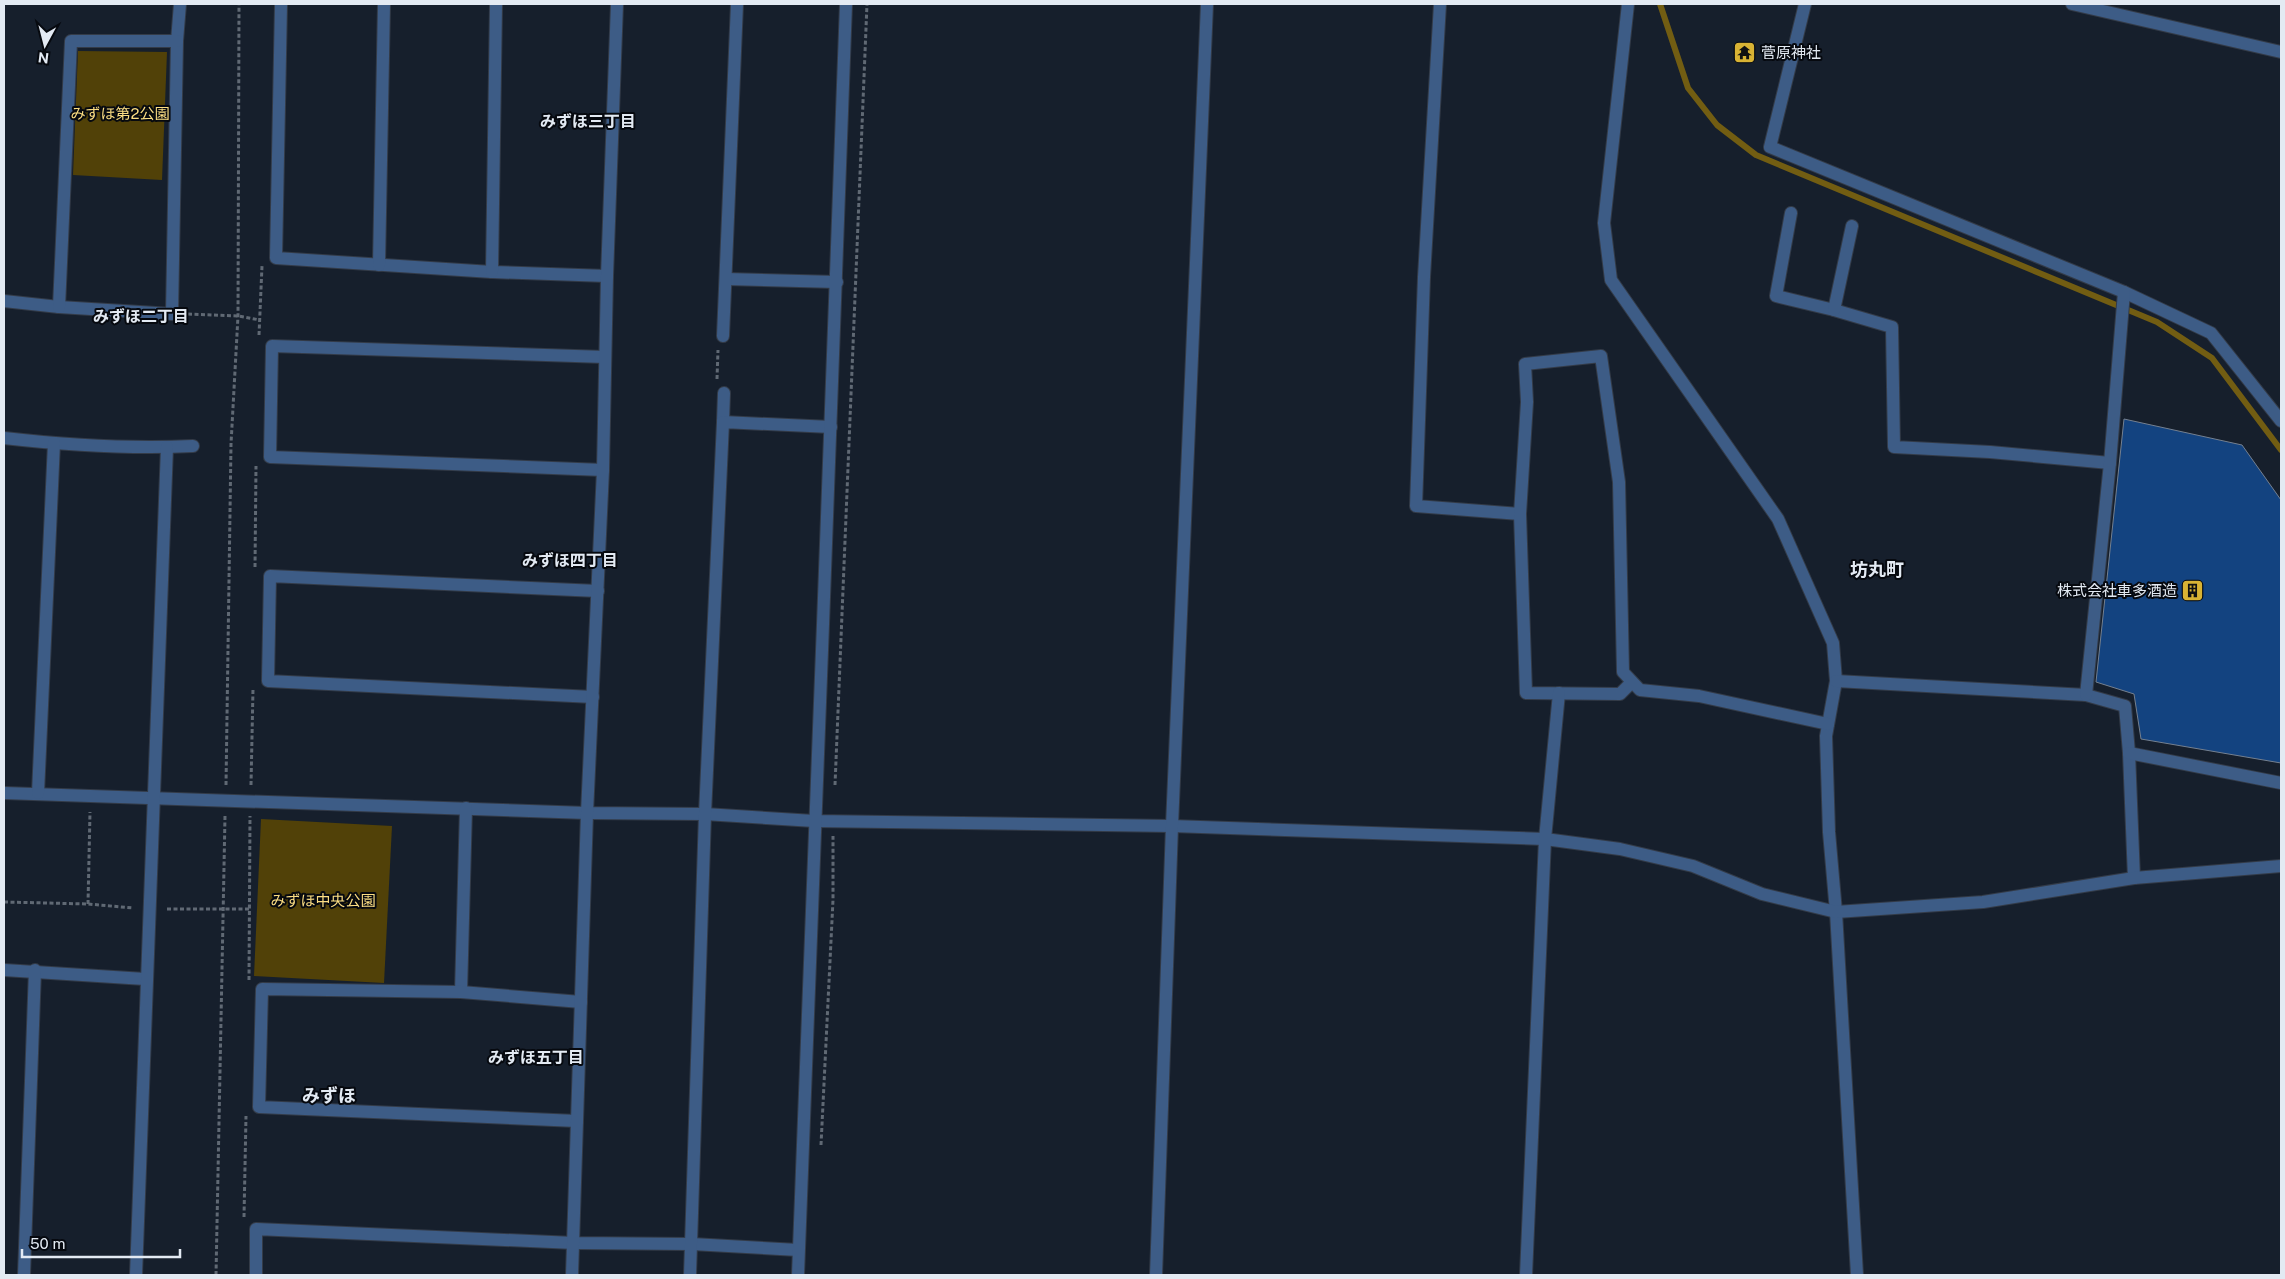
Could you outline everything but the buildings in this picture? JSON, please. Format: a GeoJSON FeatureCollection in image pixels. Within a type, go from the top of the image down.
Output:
{"type":"FeatureCollection","features":[{"type":"Feature","properties":{"kind":"street"},"geometry":{"type":"LineString","coordinates":[[4,301],[59,307],[172,314],[177,41],[180,4]]}},
{"type":"Feature","properties":{"kind":"street"},"geometry":{"type":"LineString","coordinates":[[281,4],[276,258],[492,272],[607,276]]}},
{"type":"Feature","properties":{"kind":"street"},"geometry":{"type":"LineString","coordinates":[[379,265],[384,4]]}},
{"type":"Feature","properties":{"kind":"street"},"geometry":{"type":"LineString","coordinates":[[492,272],[496,4]]}},
{"type":"Feature","properties":{"kind":"street"},"geometry":{"type":"LineString","coordinates":[[572,1275],[586,813],[603,470],[607,276],[617,4]]}},
{"type":"Feature","properties":{"kind":"street"},"geometry":{"type":"LineString","coordinates":[[723,336],[737,4]]}},
{"type":"Feature","properties":{"kind":"street"},"geometry":{"type":"LineString","coordinates":[[798,1275],[846,4]]}},
{"type":"Feature","properties":{"kind":"street"},"geometry":{"type":"LineString","coordinates":[[1156,1275],[1172,826],[1207,4]]}},
{"type":"Feature","properties":{"kind":"street"},"geometry":{"type":"LineString","coordinates":[[1440,4],[1424,278],[1416,506],[1520,514]]}},
{"type":"Feature","properties":{"kind":"street"},"geometry":{"type":"LineString","coordinates":[[1628,4],[1604,223],[1611,280],[1778,519],[1833,643],[1836,681],[1826,736],[1829,832],[1836,912],[1857,1275]]}},
{"type":"Feature","properties":{"kind":"street"},"geometry":{"type":"LineString","coordinates":[[1804,4],[1770,147],[2211,333],[2281,421]]}},
{"type":"Feature","properties":{"kind":"street"},"geometry":{"type":"LineString","coordinates":[[2072,4],[2088,4],[2187,31],[2281,52]]}},
{"type":"Feature","properties":{"kind":"street"},"geometry":{"type":"LineString","coordinates":[[59,307],[71,41],[177,41]]}},
{"type":"Feature","properties":{"kind":"street"},"geometry":{"type":"LineString","coordinates":[[1792,213],[1776,296],[1892,327],[1894,447],[1990,452],[2110,463]]}},
{"type":"Feature","properties":{"kind":"street"},"geometry":{"type":"LineString","coordinates":[[1834,310],[1852,226]]}},
{"type":"Feature","properties":{"kind":"street"},"geometry":{"type":"LineString","coordinates":[[726,278],[837,282]]}},
{"type":"Feature","properties":{"kind":"street"},"geometry":{"type":"LineString","coordinates":[[2086,695],[2110,463],[2124,296]]}},
{"type":"Feature","properties":{"kind":"street"},"geometry":{"type":"LineString","coordinates":[[603,470],[270,457],[272,346],[605,357]]}},
{"type":"Feature","properties":{"kind":"street"},"geometry":{"type":"LineString","coordinates":[[1632,682],[1620,694],[1526,693],[1520,514],[1527,402],[1525,364],[1601,356],[1619,482],[1623,672],[1640,690],[1699,696],[1828,724]]}},
{"type":"Feature","properties":{"kind":"street"},"geometry":{"type":"LineString","coordinates":[[690,1275],[705,814],[724,393]]}},
{"type":"Feature","properties":{"kind":"street"},"geometry":{"type":"LineString","coordinates":[[722,422],[831,427]]}},
{"type":"Feature","properties":{"kind":"street"},"geometry":{"type":"LineString","coordinates":[[4,438],[54,443],[167,447],[193,446]]}},
{"type":"Feature","properties":{"kind":"street"},"geometry":{"type":"LineString","coordinates":[[38,793],[54,443]]}},
{"type":"Feature","properties":{"kind":"street"},"geometry":{"type":"LineString","coordinates":[[136,1275],[145,979],[150,909],[167,447]]}},
{"type":"Feature","properties":{"kind":"street"},"geometry":{"type":"LineString","coordinates":[[593,697],[268,681],[270,576],[598,591]]}},
{"type":"Feature","properties":{"kind":"street"},"geometry":{"type":"LineString","coordinates":[[1836,681],[2086,695],[2125,706],[2129,753],[2134,878]]}},
{"type":"Feature","properties":{"kind":"street"},"geometry":{"type":"LineString","coordinates":[[1526,1275],[1545,839],[1559,693]]}},
{"type":"Feature","properties":{"kind":"street"},"geometry":{"type":"LineString","coordinates":[[2129,753],[2281,783]]}},
{"type":"Feature","properties":{"kind":"street"},"geometry":{"type":"LineString","coordinates":[[4,793],[586,813],[705,814],[833,822],[1172,826],[1545,839],[1620,849],[1694,866],[1762,894],[1836,912],[1984,902],[2134,878],[2281,866]]}},
{"type":"Feature","properties":{"kind":"street"},"geometry":{"type":"LineString","coordinates":[[461,992],[466,808]]}},
{"type":"Feature","properties":{"kind":"street"},"geometry":{"type":"LineString","coordinates":[[4,970],[35,970],[145,979]]}},
{"type":"Feature","properties":{"kind":"street"},"geometry":{"type":"LineString","coordinates":[[24,1275],[35,970]]}},
{"type":"Feature","properties":{"kind":"street"},"geometry":{"type":"LineString","coordinates":[[577,1121],[259,1108],[262,989],[461,992],[581,1002]]}},
{"type":"Feature","properties":{"kind":"street"},"geometry":{"type":"LineString","coordinates":[[256,1275],[256,1229],[574,1243],[692,1244],[798,1250]]}},
{"type":"Feature","properties":{"kind":"path"},"geometry":{"type":"LineString","coordinates":[[216,1275],[231,444],[238,316],[239,4]]}},
{"type":"Feature","properties":{"kind":"path"},"geometry":{"type":"LineString","coordinates":[[835,792],[867,4]]}},
{"type":"Feature","properties":{"kind":"path"},"geometry":{"type":"LineString","coordinates":[[172,314],[238,316],[260,320]]}},
{"type":"Feature","properties":{"kind":"path"},"geometry":{"type":"LineString","coordinates":[[723,336],[718,346],[717,381],[724,393]]}},
{"type":"Feature","properties":{"kind":"path"},"geometry":{"type":"LineString","coordinates":[[88,904],[90,796]]}},
{"type":"Feature","properties":{"kind":"path"},"geometry":{"type":"LineString","coordinates":[[821,1151],[833,900],[833,822]]}},
{"type":"Feature","properties":{"kind":"path"},"geometry":{"type":"LineString","coordinates":[[4,902],[88,904],[150,909],[249,909]]}},
{"type":"Feature","properties":{"kind":"green space","name":"みずほ第2公園"},"geometry":{"type":"Polygon","coordinates":[[[78,51],[167,52],[162,180],[73,175],[78,51]]]}},
{"type":"Feature","properties":{"kind":"green space","name":"みずほ中央公園"},"geometry":{"type":"Polygon","coordinates":[[[261,819],[392,826],[384,983],[254,976],[261,819]]]}},
{"type":"Feature","properties":{"kind":"waterway"},"geometry":{"type":"LineString","coordinates":[[1660,4],[1688,88],[1717,125],[1756,155],[2157,322],[2212,358],[2281,450]]}},
{"type":"Feature","properties":{"kind":"place","name":"菅原神社"},"geometry":{"type":"Point","coordinates":[1745,53]}},
{"type":"Feature","properties":{"kind":"place","name":"株式会社車多酒造"},"geometry":{"type":"Point","coordinates":[2193,591]}},
{"type":"Feature","properties":{"kind":"district","name":"みずほ三丁目"},"geometry":{"type":"Point","coordinates":[588,121]}},
{"type":"Feature","properties":{"kind":"district","name":"みずほ二丁目"},"geometry":{"type":"Point","coordinates":[141,316]}},
{"type":"Feature","properties":{"kind":"district","name":"みずほ四丁目"},"geometry":{"type":"Point","coordinates":[570,560]}},
{"type":"Feature","properties":{"kind":"district","name":"坊丸町"},"geometry":{"type":"Point","coordinates":[1877,570]}},
{"type":"Feature","properties":{"kind":"district","name":"みずほ五丁目"},"geometry":{"type":"Point","coordinates":[536,1057]}},
{"type":"Feature","properties":{"kind":"district","name":"みずほ"},"geometry":{"type":"Point","coordinates":[329,1096]}}]}
